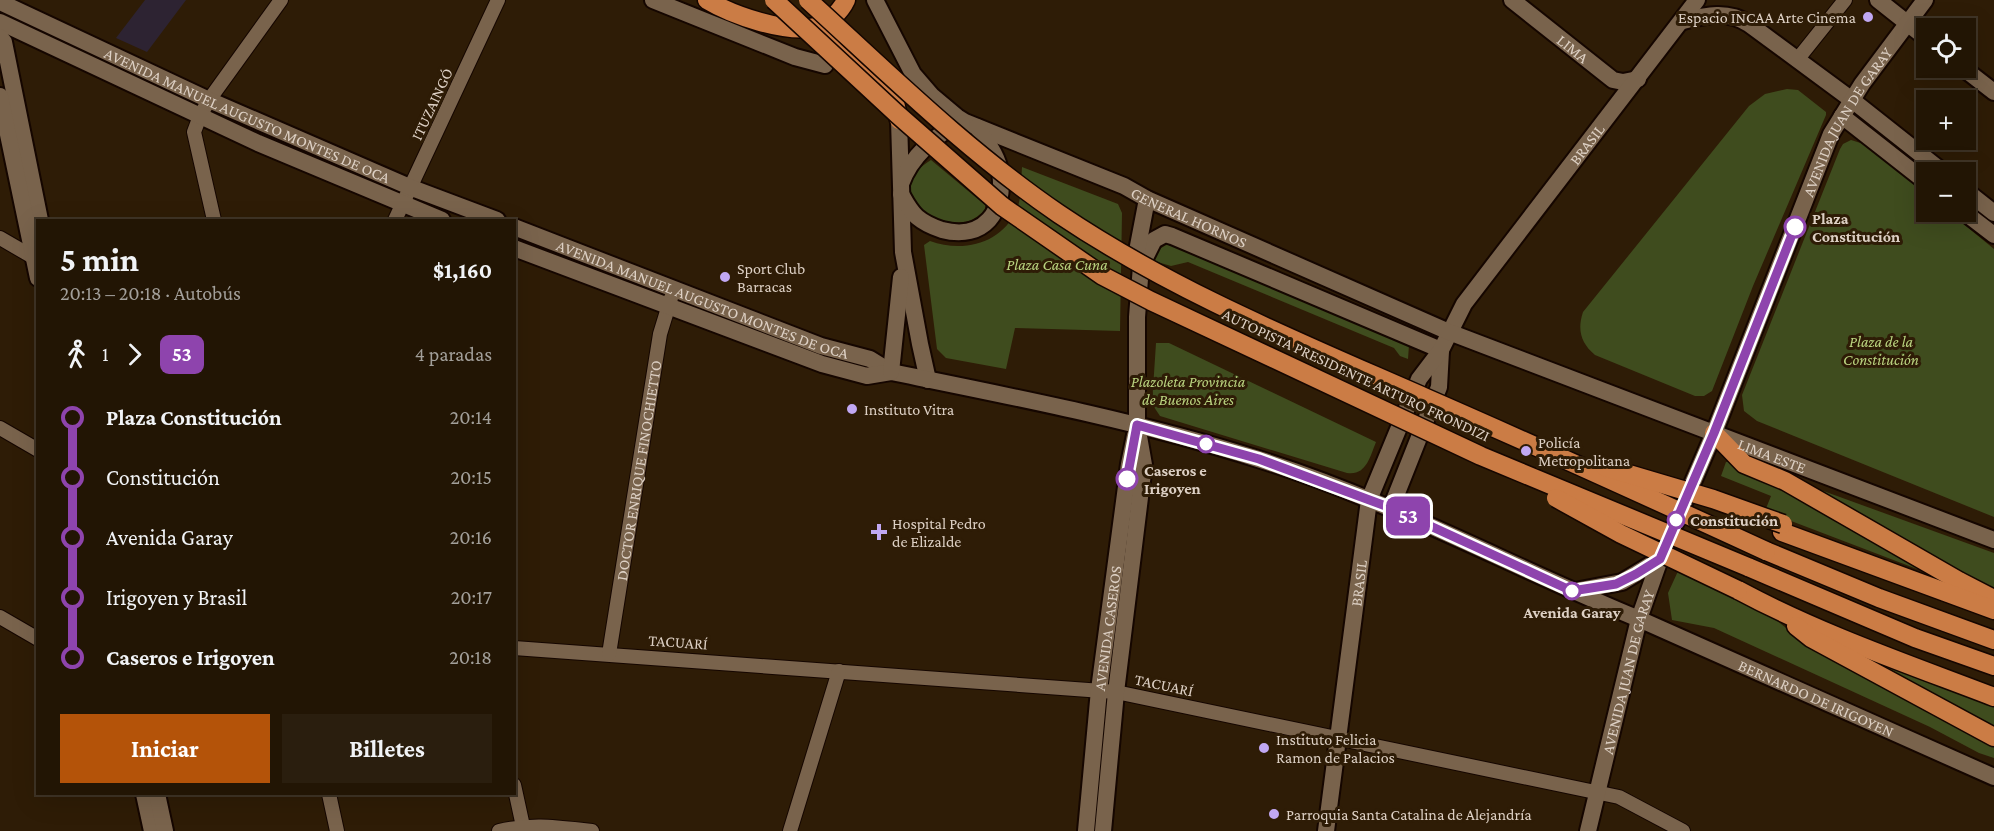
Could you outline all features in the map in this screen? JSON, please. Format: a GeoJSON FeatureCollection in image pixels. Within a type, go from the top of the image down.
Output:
{"type":"FeatureCollection","features":[{"type":"Feature","properties":{"kind":"highway"},"geometry":{"type":"LineString","coordinates":[[707,0],[759,22],[806,28],[816,27],[835,15],[846,0]]}},
{"type":"Feature","properties":{"kind":"highway","name":"AUTOPISTA PRESIDENTE ARTURO FRONDIZI"},"geometry":{"type":"LineString","coordinates":[[774,0],[897,114],[1002,206],[1103,276],[1151,301],[1481,456],[1915,638],[1994,666]]}},
{"type":"Feature","properties":{"kind":"highway","name":"AUTOPISTA PRESIDENTE ARTURO FRONDIZI"},"geometry":{"type":"LineString","coordinates":[[808,0],[979,155],[1060,215],[1182,288],[1265,328],[1546,450],[1766,551],[1934,619],[1994,640]]}},
{"type":"Feature","properties":{"kind":"highway"},"geometry":{"type":"LineString","coordinates":[[806,28],[837,45],[882,76],[891,88],[899,120]]}},
{"type":"Feature","properties":{"kind":"highway"},"geometry":{"type":"LineString","coordinates":[[1714,433],[1744,464],[1785,481],[1994,599]]}},
{"type":"Feature","properties":{"kind":"highway"},"geometry":{"type":"LineString","coordinates":[[1546,450],[1653,481],[1994,610]]}},
{"type":"Feature","properties":{"kind":"highway"},"geometry":{"type":"LineString","coordinates":[[1481,456],[1621,534],[1776,610],[1863,647],[1994,697]]}},
{"type":"Feature","properties":{"kind":"highway"},"geometry":{"type":"LineString","coordinates":[[1782,528],[1994,599]]}},
{"type":"Feature","properties":{"kind":"highway"},"geometry":{"type":"LineString","coordinates":[[1776,610],[1811,638],[1994,737]]}},
{"type":"Feature","properties":{"kind":"main road"},"geometry":{"type":"LineString","coordinates":[[653,0],[795,57],[825,65]]}},
{"type":"Feature","properties":{"kind":"main road","name":"GENERAL HORNOS"},"geometry":{"type":"LineString","coordinates":[[875,0],[913,74],[932,96],[971,124],[1124,186],[1147,199],[1449,332]]}},
{"type":"Feature","properties":{"kind":"main road","name":"LIMA"},"geometry":{"type":"LineString","coordinates":[[1512,0],[1613,80],[1623,82],[1638,78]]}},
{"type":"Feature","properties":{"kind":"main road","name":"BRASIL"},"geometry":{"type":"LineString","coordinates":[[1326,831],[1369,500],[1419,379],[1441,350],[1467,301],[1697,0]]}},
{"type":"Feature","properties":{"kind":"main road"},"geometry":{"type":"LineString","coordinates":[[1878,0],[1916,30]]}},
{"type":"Feature","properties":{"kind":"main road","name":"AVENIDA JUAN DE GARAY"},"geometry":{"type":"LineString","coordinates":[[1588,831],[1639,619],[1660,559],[1714,433],[1832,134],[1862,84],[1925,0]]}},
{"type":"Feature","properties":{"kind":"main road","name":"AVENIDA MANUEL AUGUSTO MONTES DE OCA"},"geometry":{"type":"LineString","coordinates":[[0,3],[209,100],[412,188],[494,219]]}},
{"type":"Feature","properties":{"kind":"main road"},"geometry":{"type":"LineString","coordinates":[[1683,21],[1723,14],[1738,17],[1852,100],[1930,162]]}},
{"type":"Feature","properties":{"kind":"main road","name":"AVENIDA MANUEL AUGUSTO MONTES DE OCA"},"geometry":{"type":"LineString","coordinates":[[0,22],[200,116],[403,206],[439,219]]}},
{"type":"Feature","properties":{"kind":"main road"},"geometry":{"type":"LineString","coordinates":[[0,37],[4,42],[40,219]]}},
{"type":"Feature","properties":{"kind":"main road"},"geometry":{"type":"LineString","coordinates":[[1976,78],[1994,92]]}},
{"type":"Feature","properties":{"kind":"main road"},"geometry":{"type":"LineString","coordinates":[[0,96],[35,258]]}},
{"type":"Feature","properties":{"kind":"main road"},"geometry":{"type":"LineString","coordinates":[[1842,116],[1916,174]]}},
{"type":"Feature","properties":{"kind":"main road"},"geometry":{"type":"LineString","coordinates":[[891,372],[896,343],[903,252],[899,120]]}},
{"type":"Feature","properties":{"kind":"main road"},"geometry":{"type":"LineString","coordinates":[[971,124],[994,154],[1000,170],[1001,193],[997,210],[983,226],[969,232],[950,232],[919,219],[911,210],[901,189],[913,163],[929,145],[942,134],[971,124]]}},
{"type":"Feature","properties":{"kind":"main road","name":"AVENIDA CASEROS"},"geometry":{"type":"LineString","coordinates":[[1103,831],[1116,692],[1144,465],[1137,425],[1137,316],[1140,266],[1137,251],[1147,199]]}},
{"type":"Feature","properties":{"kind":"main road"},"geometry":{"type":"LineString","coordinates":[[1976,199],[1994,213]]}},
{"type":"Feature","properties":{"kind":"main road"},"geometry":{"type":"LineString","coordinates":[[1976,219],[1991,227]]}},
{"type":"Feature","properties":{"kind":"main road","name":"AVENIDA MANUEL AUGUSTO MONTES DE OCA"},"geometry":{"type":"LineString","coordinates":[[516,228],[671,298]]}},
{"type":"Feature","properties":{"kind":"main road","name":"GENERAL HORNOS"},"geometry":{"type":"LineString","coordinates":[[1140,266],[1154,240],[1165,234],[1441,350]]}},
{"type":"Feature","properties":{"kind":"main road","name":"AVENIDA MANUEL AUGUSTO MONTES DE OCA"},"geometry":{"type":"LineString","coordinates":[[516,249],[821,346],[870,359],[891,372],[1137,425],[1259,459],[1391,508]]}},
{"type":"Feature","properties":{"kind":"main road"},"geometry":{"type":"LineString","coordinates":[[903,252],[928,380]]}},
{"type":"Feature","properties":{"kind":"main road","name":"LIMA ESTE"},"geometry":{"type":"LineString","coordinates":[[1449,332],[1994,540]]}},
{"type":"Feature","properties":{"kind":"main road","name":"BRASIL"},"geometry":{"type":"LineString","coordinates":[[1391,508],[1439,387],[1441,350]]}},
{"type":"Feature","properties":{"kind":"main road","name":"AVENIDA CASEROS"},"geometry":{"type":"LineString","coordinates":[[1086,831],[1099,690],[1129,464],[1137,425]]}},
{"type":"Feature","properties":{"kind":"main road","name":"BERNARDO DE IRIGOYEN"},"geometry":{"type":"LineString","coordinates":[[1391,508],[1572,591],[1994,777]]}},
{"type":"Feature","properties":{"kind":"main road"},"geometry":{"type":"LineString","coordinates":[[1572,591],[1616,584],[1660,559]]}},
{"type":"Feature","properties":{"kind":"main road"},"geometry":{"type":"LineString","coordinates":[[144,795],[152,831]]}},
{"type":"Feature","properties":{"kind":"main road"},"geometry":{"type":"LineString","coordinates":[[157,795],[165,831]]}},
{"type":"Feature","properties":{"kind":"street"},"geometry":{"type":"LineString","coordinates":[[214,219],[194,132],[209,100],[280,0]]}},
{"type":"Feature","properties":{"kind":"street","name":"ITUZAINGÓ"},"geometry":{"type":"LineString","coordinates":[[396,219],[498,0]]}},
{"type":"Feature","properties":{"kind":"street"},"geometry":{"type":"LineString","coordinates":[[1797,60],[1845,0]]}},
{"type":"Feature","properties":{"kind":"street"},"geometry":{"type":"LineString","coordinates":[[0,238],[35,258]]}},
{"type":"Feature","properties":{"kind":"street","name":"DOCTOR ENRIQUE FINOCHIETTO"},"geometry":{"type":"LineString","coordinates":[[609,654],[660,334],[671,298]]}},
{"type":"Feature","properties":{"kind":"street"},"geometry":{"type":"LineString","coordinates":[[0,428],[36,449]]}},
{"type":"Feature","properties":{"kind":"street"},"geometry":{"type":"LineString","coordinates":[[0,617],[36,638]]}},
{"type":"Feature","properties":{"kind":"street","name":"TACUARÍ"},"geometry":{"type":"LineString","coordinates":[[516,648],[1116,692],[1619,797],[1683,831]]}},
{"type":"Feature","properties":{"kind":"street"},"geometry":{"type":"LineString","coordinates":[[790,831],[839,671]]}},
{"type":"Feature","properties":{"kind":"street"},"geometry":{"type":"LineString","coordinates":[[329,795],[337,831]]}},
{"type":"Feature","properties":{"kind":"street"},"geometry":{"type":"LineString","coordinates":[[516,795],[523,828]]}},
{"type":"Feature","properties":{"kind":"street"},"geometry":{"type":"LineString","coordinates":[[499,831],[540,825],[592,831]]}},
{"type":"Feature","properties":{"kind":"shaded area"},"geometry":{"type":"Polygon","coordinates":[[[145,0],[186,0],[147,52],[116,38],[145,0]]]}},
{"type":"Feature","properties":{"kind":"green space"},"geometry":{"type":"Polygon","coordinates":[[[1787,89],[1798,90],[1826,112],[1826,115],[1753,286],[1712,391],[1704,396],[1695,396],[1595,355],[1583,341],[1580,325],[1583,312],[1749,106],[1765,94],[1787,89]]]}},
{"type":"Feature","properties":{"kind":"green space","name":"Plaza de la Constitución"},"geometry":{"type":"Polygon","coordinates":[[[1851,140],[1870,146],[1916,185],[1916,222],[1961,222],[1994,249],[1994,517],[1757,421],[1744,411],[1742,395],[1843,144],[1851,140]]]}},
{"type":"Feature","properties":{"kind":"green space","name":"Plaza Casa Cuna"},"geometry":{"type":"Polygon","coordinates":[[[931,160],[985,205],[985,211],[969,221],[954,222],[926,213],[911,194],[911,183],[917,171],[931,160]]]}},
{"type":"Feature","properties":{"kind":"green space","name":"Plaza Casa Cuna"},"geometry":{"type":"Polygon","coordinates":[[[1022,167],[1118,204],[1122,213],[1120,331],[1015,328],[1006,369],[946,358],[937,349],[924,245],[930,241],[943,245],[968,245],[992,238],[1010,221],[1017,209],[1021,193],[1022,167]]]}},
{"type":"Feature","properties":{"kind":"green space"},"geometry":{"type":"Polygon","coordinates":[[[1166,245],[1179,246],[1409,345],[1408,359],[1400,356],[1394,348],[1188,262],[1171,266],[1154,261],[1158,250],[1166,245]]]}},
{"type":"Feature","properties":{"kind":"green space","name":"Plazoleta Provincia de Buenos Aires"},"geometry":{"type":"Polygon","coordinates":[[[1156,343],[1169,343],[1376,442],[1369,459],[1359,472],[1347,473],[1160,416],[1152,404],[1156,343]]]}},
{"type":"Feature","properties":{"kind":"green space"},"geometry":{"type":"Polygon","coordinates":[[[1726,462],[1736,462],[1919,564],[1917,569],[1765,511],[1771,496],[1721,476],[1726,462]]]}},
{"type":"Feature","properties":{"kind":"green space"},"geometry":{"type":"Polygon","coordinates":[[[1793,480],[1994,553],[1994,590],[1793,480]]]}},
{"type":"Feature","properties":{"kind":"green space"},"geometry":{"type":"Polygon","coordinates":[[[1679,569],[1775,619],[1805,643],[1994,747],[1994,758],[1714,628],[1672,620],[1668,593],[1679,569]]]}},
{"type":"Feature","properties":{"kind":"green space"},"geometry":{"type":"Polygon","coordinates":[[[1846,652],[1994,707],[1994,731],[1846,652]]]}},
{"type":"Feature","properties":{"kind":"bus line","name":"53"},"geometry":{"type":"LineString","coordinates":[[1127,479],[1137,425],[1259,459],[1391,508],[1572,591],[1622,582],[1660,559],[1714,433],[1795,227]]}},
{"type":"Feature","properties":{"kind":"place","name":"Espacio INCAA Arte Cinema"},"geometry":{"type":"Point","coordinates":[1868,17]}},
{"type":"Feature","properties":{"kind":"place","name":"Plaza Constitución"},"geometry":{"type":"Point","coordinates":[1795,227]}},
{"type":"Feature","properties":{"kind":"place","name":"Sport Club Barracas"},"geometry":{"type":"Point","coordinates":[725,277]}},
{"type":"Feature","properties":{"kind":"place","name":"Instituto Vitra"},"geometry":{"type":"Point","coordinates":[852,409]}},
{"type":"Feature","properties":{"kind":"place","name":"Policía Metropolitana"},"geometry":{"type":"Point","coordinates":[1526,451]}},
{"type":"Feature","properties":{"kind":"place","name":"Caseros e Irigoyen"},"geometry":{"type":"Point","coordinates":[1127,479]}},
{"type":"Feature","properties":{"kind":"place","name":"Constitución"},"geometry":{"type":"Point","coordinates":[1676,520]}},
{"type":"Feature","properties":{"kind":"place","name":"Hospital Pedro de Elizalde"},"geometry":{"type":"Point","coordinates":[879,532]}},
{"type":"Feature","properties":{"kind":"place","name":"Avenida Garay"},"geometry":{"type":"Point","coordinates":[1572,591]}},
{"type":"Feature","properties":{"kind":"place","name":"Instituto Felicia Ramon de Palacios"},"geometry":{"type":"Point","coordinates":[1264,748]}},
{"type":"Feature","properties":{"kind":"place","name":"Parroquia Santa Catalina de Alejandría"},"geometry":{"type":"Point","coordinates":[1274,814]}}]}
